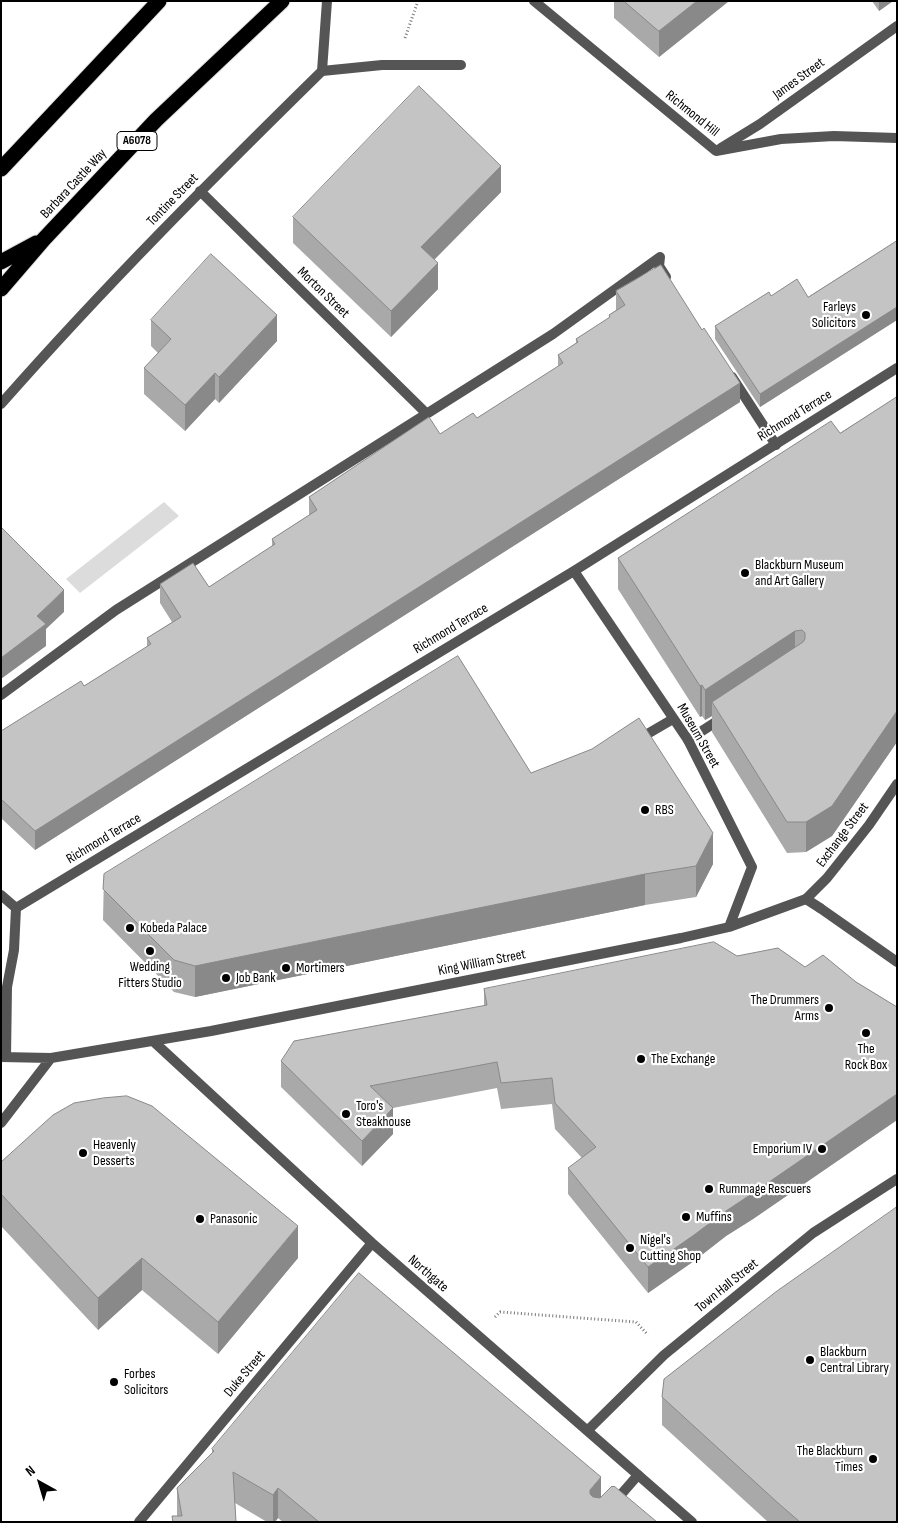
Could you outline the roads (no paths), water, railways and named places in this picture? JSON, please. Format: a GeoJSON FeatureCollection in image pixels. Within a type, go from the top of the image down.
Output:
{"type":"FeatureCollection","features":[{"type":"Feature","properties":{"kind":"highway"},"geometry":{"type":"LineString","coordinates":[[1,169],[158,1]]}},
{"type":"Feature","properties":{"kind":"highway","name":"Barbara Castle Way"},"geometry":{"type":"LineString","coordinates":[[1,289],[44,239],[156,120],[282,1]]}},
{"type":"Feature","properties":{"kind":"highway","name":"A6078"},"geometry":{"type":"LineString","coordinates":[[1,262],[44,239]]}},
{"type":"Feature","properties":{"kind":"street"},"geometry":{"type":"LineString","coordinates":[[327,1],[322,71],[382,65],[461,65]]}},
{"type":"Feature","properties":{"kind":"street","name":"Richmond Hill"},"geometry":{"type":"LineString","coordinates":[[534,1],[716,151],[780,139],[834,136],[897,138]]}},
{"type":"Feature","properties":{"kind":"street","name":"James Street"},"geometry":{"type":"LineString","coordinates":[[716,151],[760,124],[897,26]]}},
{"type":"Feature","properties":{"kind":"street","name":"Tontine Street"},"geometry":{"type":"LineString","coordinates":[[1,404],[32,368],[200,191],[322,71]]}},
{"type":"Feature","properties":{"kind":"street","name":"Morton Street"},"geometry":{"type":"LineString","coordinates":[[200,191],[426,413]]}},
{"type":"Feature","properties":{"kind":"street"},"geometry":{"type":"LineString","coordinates":[[1,695],[116,610],[553,334],[660,257],[660,266],[675,289]]}},
{"type":"Feature","properties":{"kind":"street"},"geometry":{"type":"LineString","coordinates":[[725,366],[776,445]]}},
{"type":"Feature","properties":{"kind":"street","name":"Richmond Terrace"},"geometry":{"type":"LineString","coordinates":[[16,908],[574,571],[897,368]]}},
{"type":"Feature","properties":{"kind":"street","name":"Museum Street"},"geometry":{"type":"LineString","coordinates":[[574,571],[688,740],[752,867],[729,927]]}},
{"type":"Feature","properties":{"kind":"street"},"geometry":{"type":"LineString","coordinates":[[688,740],[728,714]]}},
{"type":"Feature","properties":{"kind":"street"},"geometry":{"type":"LineString","coordinates":[[631,743],[673,719]]}},
{"type":"Feature","properties":{"kind":"street","name":"Exchange Street"},"geometry":{"type":"LineString","coordinates":[[806,899],[827,878],[869,826],[897,784]]}},
{"type":"Feature","properties":{"kind":"street"},"geometry":{"type":"LineString","coordinates":[[1,895],[16,908],[14,950],[7,987],[3,1057]]}},
{"type":"Feature","properties":{"kind":"street"},"geometry":{"type":"LineString","coordinates":[[806,899],[897,962]]}},
{"type":"Feature","properties":{"kind":"street","name":"King William Street"},"geometry":{"type":"LineString","coordinates":[[3,1057],[51,1058],[250,1023],[681,938],[729,927],[806,899]]}},
{"type":"Feature","properties":{"kind":"street","name":"Northgate"},"geometry":{"type":"LineString","coordinates":[[153,1041],[372,1244],[692,1522]]}},
{"type":"Feature","properties":{"kind":"street"},"geometry":{"type":"LineString","coordinates":[[1,1123],[51,1058]]}},
{"type":"Feature","properties":{"kind":"street","name":"Town Hall Street"},"geometry":{"type":"LineString","coordinates":[[588,1430],[664,1355],[812,1233],[897,1179]]}},
{"type":"Feature","properties":{"kind":"street","name":"Duke Street"},"geometry":{"type":"LineString","coordinates":[[139,1522],[372,1244]]}},
{"type":"Feature","properties":{"kind":"street"},"geometry":{"type":"LineString","coordinates":[[597,1522],[638,1475]]}},
{"type":"Feature","properties":{"kind":"place","name":"Farleys Solicitors"},"geometry":{"type":"Point","coordinates":[866,315]}},
{"type":"Feature","properties":{"kind":"place","name":"Blackburn Museum and Art Gallery"},"geometry":{"type":"Point","coordinates":[745,573]}},
{"type":"Feature","properties":{"kind":"place","name":"RBS"},"geometry":{"type":"Point","coordinates":[645,810]}},
{"type":"Feature","properties":{"kind":"place","name":"Kobeda Palace"},"geometry":{"type":"Point","coordinates":[130,928]}},
{"type":"Feature","properties":{"kind":"place","name":"Wedding Fitters Studio"},"geometry":{"type":"Point","coordinates":[150,951]}},
{"type":"Feature","properties":{"kind":"place","name":"Mortimers"},"geometry":{"type":"Point","coordinates":[286,968]}},
{"type":"Feature","properties":{"kind":"place","name":"Job Bank"},"geometry":{"type":"Point","coordinates":[226,978]}},
{"type":"Feature","properties":{"kind":"place","name":"The Drummers Arms"},"geometry":{"type":"Point","coordinates":[829,1008]}},
{"type":"Feature","properties":{"kind":"place","name":"The Rock Box"},"geometry":{"type":"Point","coordinates":[866,1033]}},
{"type":"Feature","properties":{"kind":"place","name":"The Exchange"},"geometry":{"type":"Point","coordinates":[641,1059]}},
{"type":"Feature","properties":{"kind":"place","name":"Toro's Steakhouse"},"geometry":{"type":"Point","coordinates":[346,1114]}},
{"type":"Feature","properties":{"kind":"place","name":"Emporium IV"},"geometry":{"type":"Point","coordinates":[822,1149]}},
{"type":"Feature","properties":{"kind":"place","name":"Heavenly Desserts"},"geometry":{"type":"Point","coordinates":[83,1153]}},
{"type":"Feature","properties":{"kind":"place","name":"Rummage Rescuers"},"geometry":{"type":"Point","coordinates":[709,1189]}},
{"type":"Feature","properties":{"kind":"place","name":"Muffins"},"geometry":{"type":"Point","coordinates":[686,1217]}},
{"type":"Feature","properties":{"kind":"place","name":"Panasonic"},"geometry":{"type":"Point","coordinates":[200,1219]}},
{"type":"Feature","properties":{"kind":"place","name":"Nigel's Cutting Shop"},"geometry":{"type":"Point","coordinates":[630,1248]}},
{"type":"Feature","properties":{"kind":"place","name":"Blackburn Central Library"},"geometry":{"type":"Point","coordinates":[810,1360]}},
{"type":"Feature","properties":{"kind":"place","name":"Forbes Solicitors"},"geometry":{"type":"Point","coordinates":[114,1382]}},
{"type":"Feature","properties":{"kind":"place","name":"The Blackburn Times"},"geometry":{"type":"Point","coordinates":[873,1459]}}]}
